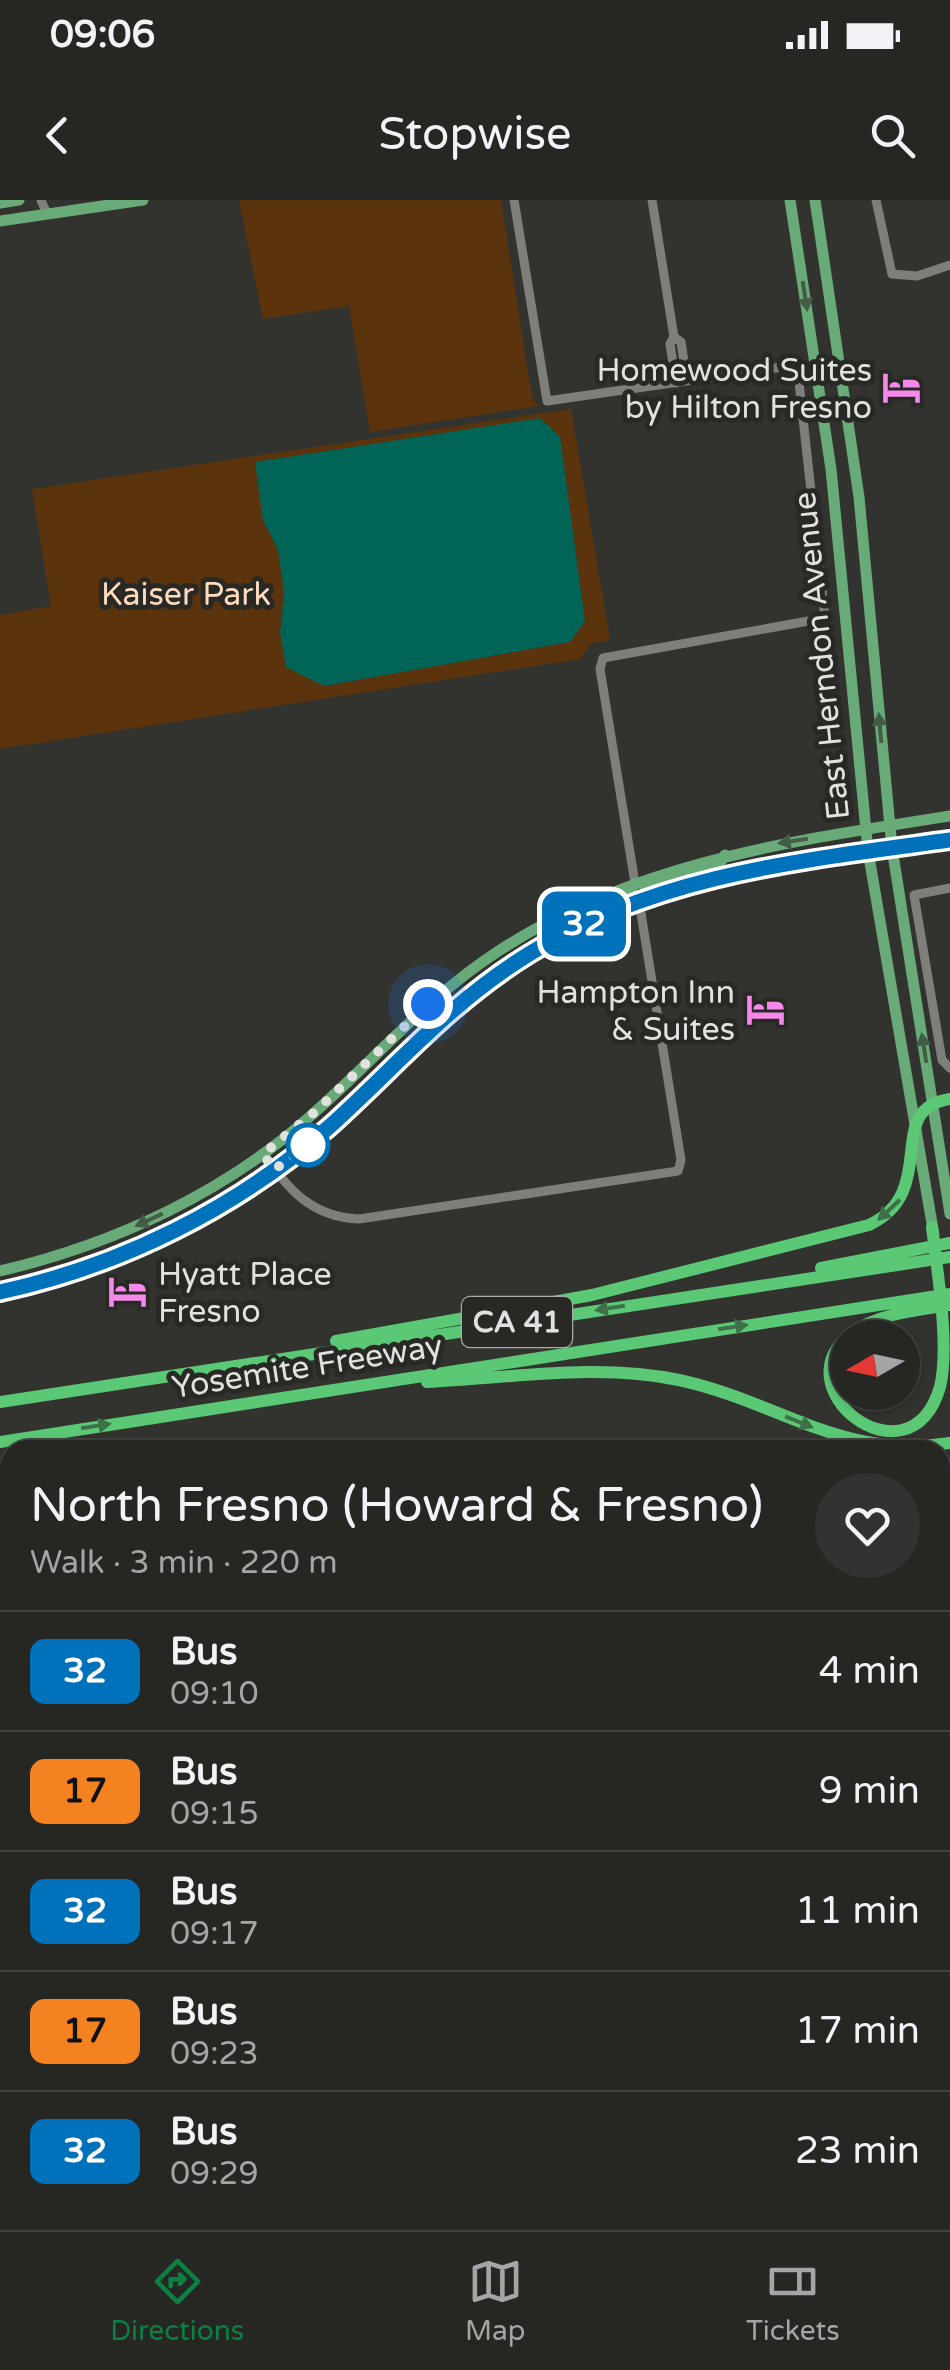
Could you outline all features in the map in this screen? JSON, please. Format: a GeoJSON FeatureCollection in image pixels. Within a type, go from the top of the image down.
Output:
{"type":"FeatureCollection","features":[{"type":"Feature","properties":{"kind":"highway"},"geometry":{"type":"LineString","coordinates":[[120,1383],[554,1303],[862,1228],[888,1216],[903,1196],[911,1173],[914,1120],[933,1102],[950,1099]]}},
{"type":"Feature","properties":{"kind":"highway"},"geometry":{"type":"LineString","coordinates":[[932,1227],[941,1322],[940,1389],[926,1412],[908,1426],[886,1430],[860,1424],[846,1413],[834,1392],[831,1374],[838,1348],[866,1325],[921,1304],[950,1305]]}},
{"type":"Feature","properties":{"kind":"highway"},"geometry":{"type":"LineString","coordinates":[[913,1257],[950,1244]]}},
{"type":"Feature","properties":{"kind":"highway","name":"CA 41"},"geometry":{"type":"LineString","coordinates":[[913,1257],[950,1256]]}},
{"type":"Feature","properties":{"kind":"highway","name":"Yosemite Freeway"},"geometry":{"type":"LineString","coordinates":[[0,1402],[913,1257]]}},
{"type":"Feature","properties":{"kind":"highway","name":"CA 41"},"geometry":{"type":"LineString","coordinates":[[921,1304],[950,1294]]}},
{"type":"Feature","properties":{"kind":"highway","name":"Yosemite Freeway"},"geometry":{"type":"LineString","coordinates":[[13,1440],[921,1304]]}},
{"type":"Feature","properties":{"kind":"highway"},"geometry":{"type":"LineString","coordinates":[[360,1385],[576,1373],[640,1374],[708,1388],[846,1440]]}},
{"type":"Feature","properties":{"kind":"main road"},"geometry":{"type":"LineString","coordinates":[[0,203],[19,200]]}},
{"type":"Feature","properties":{"kind":"main road"},"geometry":{"type":"LineString","coordinates":[[0,221],[143,200]]}},
{"type":"Feature","properties":{"kind":"main road","name":"East Herndon Avenue"},"geometry":{"type":"LineString","coordinates":[[790,200],[831,469],[868,851],[950,1344]]}},
{"type":"Feature","properties":{"kind":"main road","name":"East Herndon Avenue"},"geometry":{"type":"LineString","coordinates":[[815,200],[860,497],[889,826],[950,1214]]}},
{"type":"Feature","properties":{"kind":"main road"},"geometry":{"type":"LineString","coordinates":[[0,1270],[72,1251],[148,1221],[263,1154],[316,1111],[406,1023],[495,953],[559,916],[636,882],[725,854],[950,816]]}},
{"type":"Feature","properties":{"kind":"main road"},"geometry":{"type":"LineString","coordinates":[[0,1292],[130,1251],[190,1222],[274,1170],[341,1116],[443,1015],[517,961],[571,931],[639,901],[738,872],[950,840]]}},
{"type":"Feature","properties":{"kind":"main road"},"geometry":{"type":"LineString","coordinates":[[639,901],[646,889],[718,866],[725,854]]}},
{"type":"Feature","properties":{"kind":"main road"},"geometry":{"type":"LineString","coordinates":[[571,931],[576,919],[628,896],[636,882]]}},
{"type":"Feature","properties":{"kind":"street"},"geometry":{"type":"LineString","coordinates":[[41,200],[47,214]]}},
{"type":"Feature","properties":{"kind":"street"},"geometry":{"type":"LineString","coordinates":[[514,200],[547,401],[682,382],[670,344],[674,337],[652,200]]}},
{"type":"Feature","properties":{"kind":"street"},"geometry":{"type":"LineString","coordinates":[[876,200],[892,274],[917,276],[950,265]]}},
{"type":"Feature","properties":{"kind":"street","name":"East Herndon Avenue"},"geometry":{"type":"LineString","coordinates":[[636,882],[600,669],[603,658],[825,618],[816,506],[796,368],[682,382]]}},
{"type":"Feature","properties":{"kind":"street"},"geometry":{"type":"LineString","coordinates":[[950,888],[914,895],[942,1060],[950,1068]]}},
{"type":"Feature","properties":{"kind":"street"},"geometry":{"type":"LineString","coordinates":[[263,1154],[314,1208],[344,1218],[366,1219],[678,1171],[680,1160],[639,901]]}},
{"type":"Feature","properties":{"kind":"green space"},"geometry":{"type":"Polygon","coordinates":[[[239,200],[501,200],[532,397],[538,406],[370,432],[349,306],[263,319],[239,200]]]}},
{"type":"Feature","properties":{"kind":"green space","name":"Kaiser Park"},"geometry":{"type":"Polygon","coordinates":[[[571,409],[610,640],[592,643],[580,659],[0,749],[0,615],[51,606],[32,489],[571,409]]]}},
{"type":"Feature","properties":{"kind":"shaded area"},"geometry":{"type":"Polygon","coordinates":[[[540,418],[560,437],[585,621],[570,642],[324,686],[286,667],[280,633],[284,592],[278,550],[263,520],[255,462],[540,418]]]}},
{"type":"Feature","properties":{"kind":"bus line","name":"32"},"geometry":{"type":"LineString","coordinates":[[0,1292],[85,1269],[130,1251],[190,1222],[260,1180],[328,1127],[423,1032],[466,996],[529,953],[606,914],[666,891],[738,872],[950,840]]}},
{"type":"Feature","properties":{"kind":"place","name":"Homewood Suites by Hilton Fresno"},"geometry":{"type":"Point","coordinates":[902,388]}},
{"type":"Feature","properties":{"kind":"place","name":"Hampton Inn & Suites"},"geometry":{"type":"Point","coordinates":[765,1010]}},
{"type":"Feature","properties":{"kind":"place","name":"Hyatt Place Fresno"},"geometry":{"type":"Point","coordinates":[128,1292]}},
{"type":"Feature","properties":{"kind":"route"},"geometry":{"type":"LineString","coordinates":[[308,1145],[274,1170],[263,1154],[316,1111],[428,1004]]}}]}
